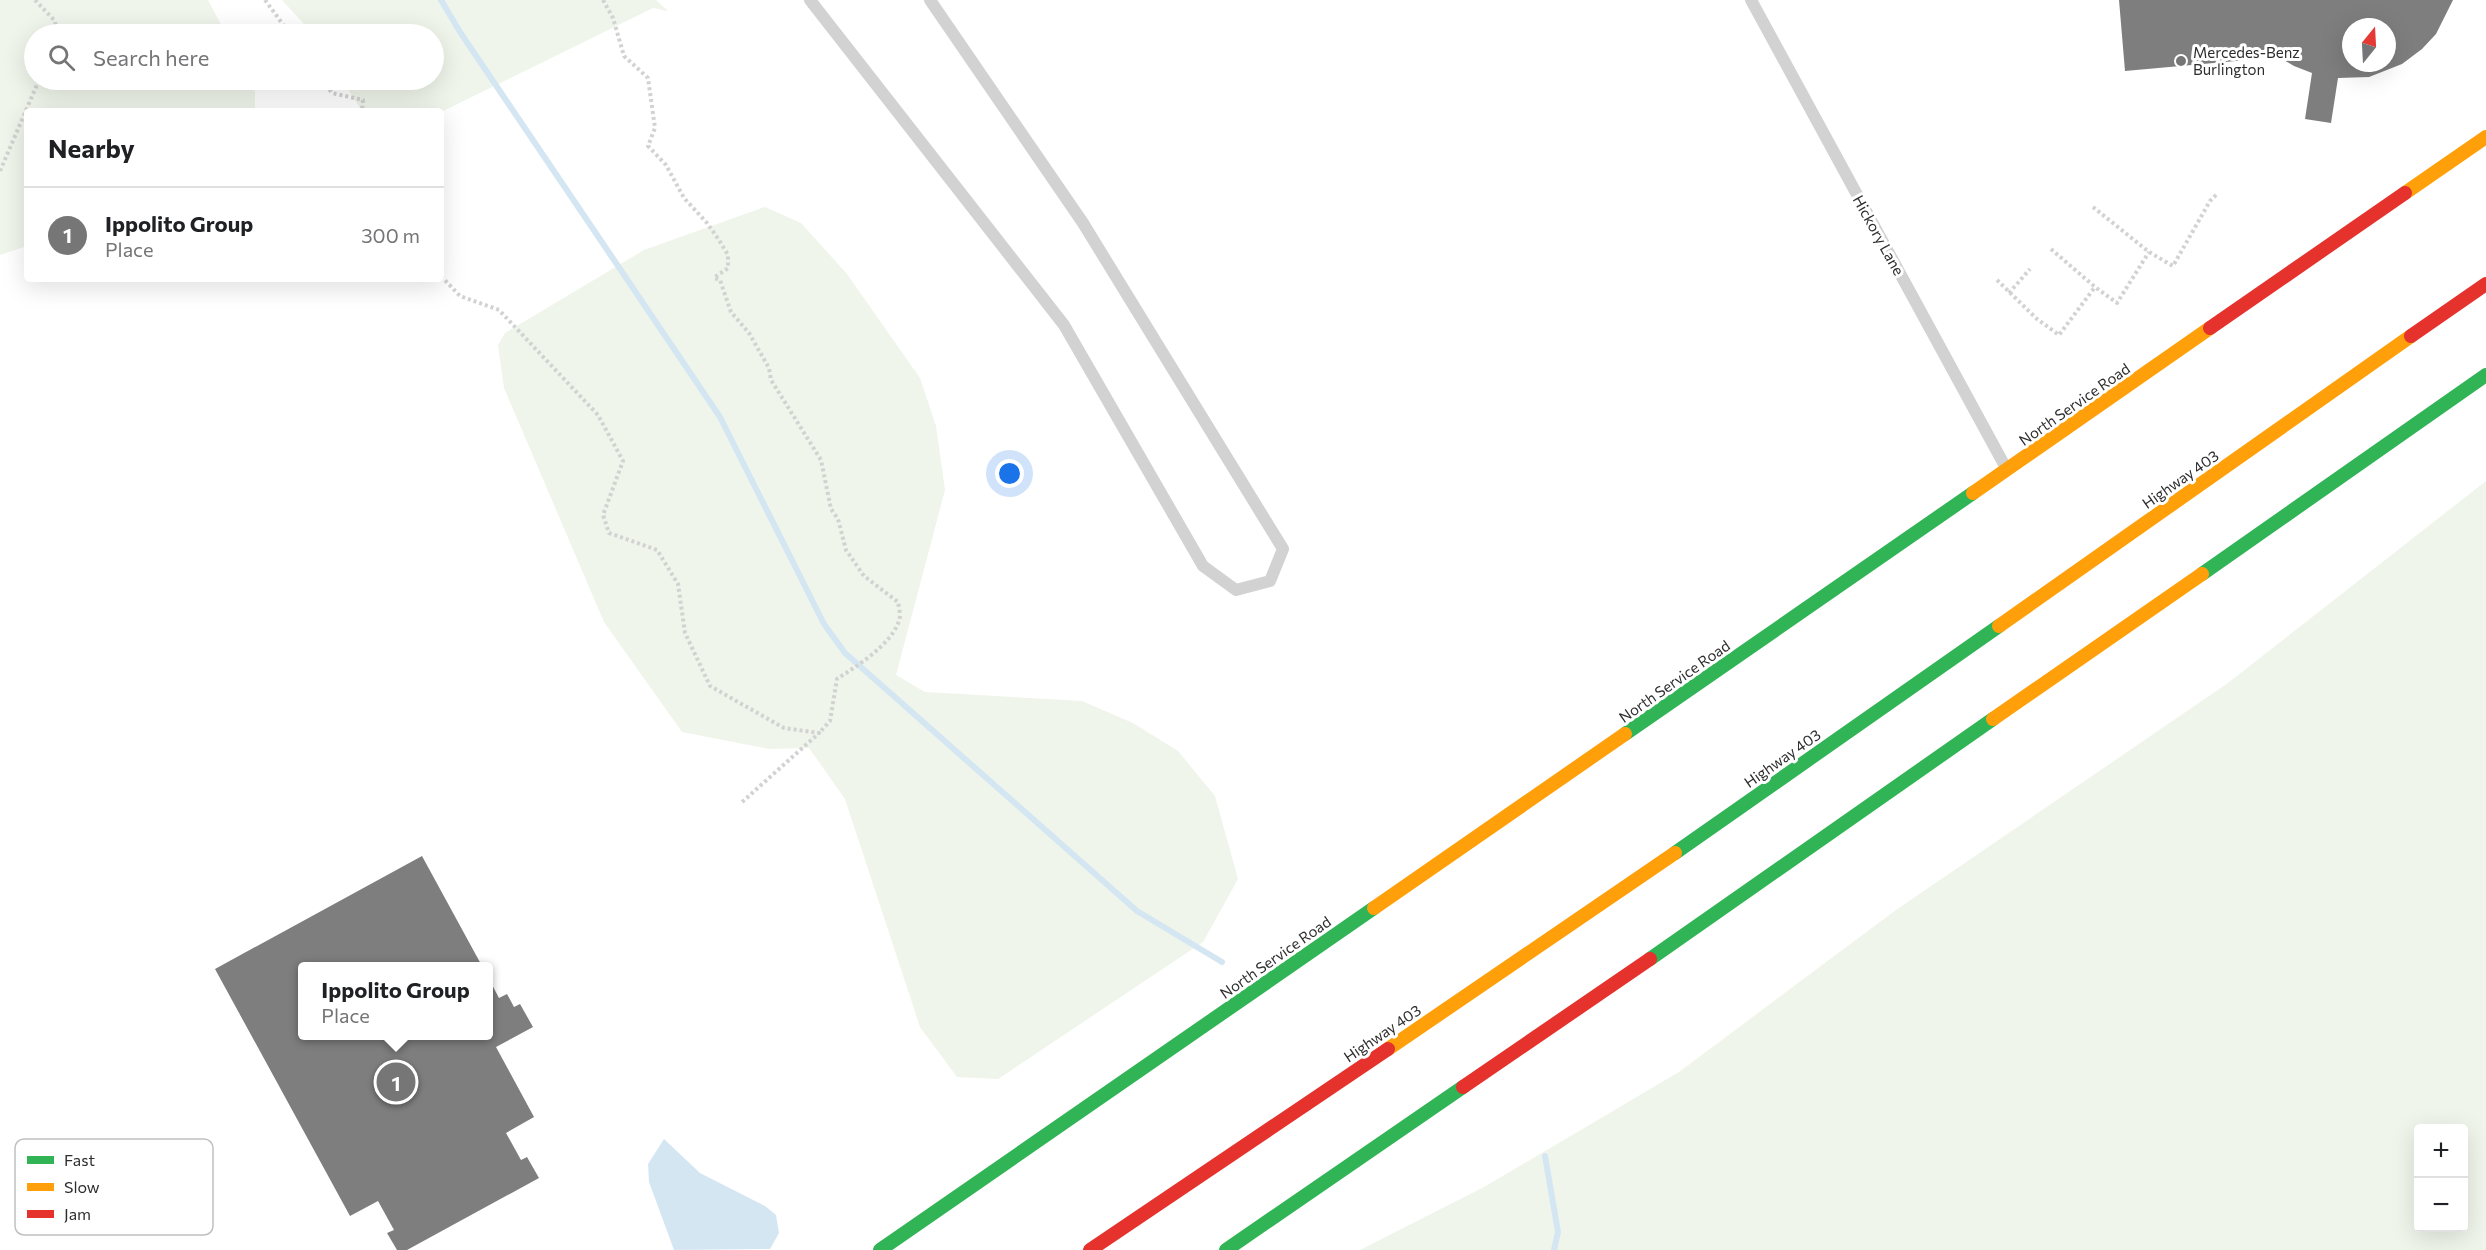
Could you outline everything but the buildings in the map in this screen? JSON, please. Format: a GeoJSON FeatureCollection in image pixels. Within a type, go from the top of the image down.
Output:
{"type":"FeatureCollection","features":[{"type":"Feature","properties":{"kind":"main road","name":"North Service Road"},"geometry":{"type":"LineString","coordinates":[[880,1250],[2486,137]]}},
{"type":"Feature","properties":{"kind":"main road","name":"Highway 403"},"geometry":{"type":"LineString","coordinates":[[1090,1250],[1607,901],[2486,284]]}},
{"type":"Feature","properties":{"kind":"main road"},"geometry":{"type":"LineString","coordinates":[[1226,1250],[1668,946],[2486,375]]}},
{"type":"Feature","properties":{"kind":"lane"},"geometry":{"type":"LineString","coordinates":[[810,0],[1065,325],[1203,566],[1236,590],[1270,581],[1283,549],[1083,223],[930,0]]}},
{"type":"Feature","properties":{"kind":"lane","name":"Hickory Lane"},"geometry":{"type":"LineString","coordinates":[[1751,0],[2007,470]]}},
{"type":"Feature","properties":{"kind":"path"},"geometry":{"type":"LineString","coordinates":[[35,0],[55,24]]}},
{"type":"Feature","properties":{"kind":"path"},"geometry":{"type":"LineString","coordinates":[[265,0],[283,24]]}},
{"type":"Feature","properties":{"kind":"path"},"geometry":{"type":"LineString","coordinates":[[603,0],[613,18],[624,56],[648,78],[655,128],[648,146],[666,165],[684,198],[707,223],[728,255],[728,268],[714,278],[720,280],[731,312],[748,333],[769,368],[771,380],[821,460],[831,509],[838,519],[846,550],[864,576],[898,602],[900,619],[890,638],[837,679],[830,722],[740,804]]}},
{"type":"Feature","properties":{"kind":"path"},"geometry":{"type":"LineString","coordinates":[[27,108],[35,90]]}},
{"type":"Feature","properties":{"kind":"path"},"geometry":{"type":"LineString","coordinates":[[330,90],[332,93],[363,100],[362,108]]}},
{"type":"Feature","properties":{"kind":"path"},"geometry":{"type":"LineString","coordinates":[[0,171],[24,115]]}},
{"type":"Feature","properties":{"kind":"path"},"geometry":{"type":"LineString","coordinates":[[2093,207],[2149,252],[2173,266],[2210,201],[2218,193]]}},
{"type":"Feature","properties":{"kind":"path"},"geometry":{"type":"LineString","coordinates":[[2051,249],[2094,287],[2117,303],[2149,252]]}},
{"type":"Feature","properties":{"kind":"path"},"geometry":{"type":"LineString","coordinates":[[2009,292],[2030,270]]}},
{"type":"Feature","properties":{"kind":"path"},"geometry":{"type":"LineString","coordinates":[[444,279],[460,296],[499,310],[598,416],[623,461],[603,515],[609,533],[657,550],[678,584],[685,633],[710,686],[784,728],[819,733]]}},
{"type":"Feature","properties":{"kind":"path"},"geometry":{"type":"LineString","coordinates":[[1998,280],[2037,319],[2059,335],[2094,287]]}},
{"type":"Feature","properties":{"kind":"shaded area"},"geometry":{"type":"Polygon","coordinates":[[[0,0],[208,0],[221,24],[24,24],[24,90],[254,90],[255,108],[24,108],[24,247],[0,255],[0,0]]]}},
{"type":"Feature","properties":{"kind":"shaded area"},"geometry":{"type":"Polygon","coordinates":[[[282,0],[656,0],[668,11],[653,8],[444,111],[444,108],[360,108],[348,90],[444,90],[444,24],[304,24],[282,0]]]}},
{"type":"Feature","properties":{"kind":"shaded area"},"geometry":{"type":"Polygon","coordinates":[[[765,207],[801,223],[847,274],[920,378],[936,426],[945,490],[896,675],[925,692],[1082,701],[1133,723],[1178,751],[1215,796],[1238,879],[1203,942],[998,1079],[957,1077],[920,1027],[845,799],[809,748],[769,749],[682,732],[604,622],[504,388],[498,345],[505,333],[644,250],[765,207]]]}},
{"type":"Feature","properties":{"kind":"shaded area"},"geometry":{"type":"Polygon","coordinates":[[[2486,481],[2486,1250],[1360,1250],[1484,1187],[1679,1072],[1896,910],[2228,683],[2486,481]]]}},
{"type":"Feature","properties":{"kind":"water"},"geometry":{"type":"Polygon","coordinates":[[[664,1139],[700,1173],[765,1206],[776,1215],[779,1233],[770,1249],[674,1250],[649,1182],[648,1164],[664,1139]]]}},
{"type":"Feature","properties":{"kind":"waterway"},"geometry":{"type":"LineString","coordinates":[[441,0],[460,32],[720,417],[824,624],[845,653],[1137,911],[1222,962]]}},
{"type":"Feature","properties":{"kind":"waterway"},"geometry":{"type":"LineString","coordinates":[[1545,1156],[1558,1232],[1554,1250]]}},
{"type":"Feature","properties":{"kind":"traffic: fast"},"geometry":{"type":"LineString","coordinates":[[2202,574],[2486,375]]}},
{"type":"Feature","properties":{"kind":"traffic: fast"},"geometry":{"type":"LineString","coordinates":[[1625,734],[1973,493]]}},
{"type":"Feature","properties":{"kind":"traffic: fast"},"geometry":{"type":"LineString","coordinates":[[1675,853],[1999,626]]}},
{"type":"Feature","properties":{"kind":"traffic: fast"},"geometry":{"type":"LineString","coordinates":[[1650,959],[1993,719]]}},
{"type":"Feature","properties":{"kind":"traffic: fast"},"geometry":{"type":"LineString","coordinates":[[880,1250],[1374,908]]}},
{"type":"Feature","properties":{"kind":"traffic: fast"},"geometry":{"type":"LineString","coordinates":[[1226,1250],[1463,1087]]}},
{"type":"Feature","properties":{"kind":"traffic: slow"},"geometry":{"type":"LineString","coordinates":[[2405,193],[2486,137]]}},
{"type":"Feature","properties":{"kind":"traffic: slow"},"geometry":{"type":"LineString","coordinates":[[1973,493],[2210,328]]}},
{"type":"Feature","properties":{"kind":"traffic: slow"},"geometry":{"type":"LineString","coordinates":[[1999,626],[2411,336]]}},
{"type":"Feature","properties":{"kind":"traffic: slow"},"geometry":{"type":"LineString","coordinates":[[1993,719],[2202,574]]}},
{"type":"Feature","properties":{"kind":"traffic: slow"},"geometry":{"type":"LineString","coordinates":[[1374,908],[1625,734]]}},
{"type":"Feature","properties":{"kind":"traffic: slow"},"geometry":{"type":"LineString","coordinates":[[1388,1049],[1675,853]]}},
{"type":"Feature","properties":{"kind":"traffic: jam"},"geometry":{"type":"LineString","coordinates":[[2210,328],[2405,193]]}},
{"type":"Feature","properties":{"kind":"traffic: jam"},"geometry":{"type":"LineString","coordinates":[[2411,336],[2486,284]]}},
{"type":"Feature","properties":{"kind":"traffic: jam"},"geometry":{"type":"LineString","coordinates":[[1463,1087],[1650,959]]}},
{"type":"Feature","properties":{"kind":"traffic: jam"},"geometry":{"type":"LineString","coordinates":[[1090,1250],[1388,1049]]}},
{"type":"Feature","properties":{"kind":"place","name":"Mercedes-Benz Burlington"},"geometry":{"type":"Point","coordinates":[2181,61]}},
{"type":"Feature","properties":{"kind":"place","name":"Ippolito Group"},"geometry":{"type":"Point","coordinates":[396,1082]}}]}
